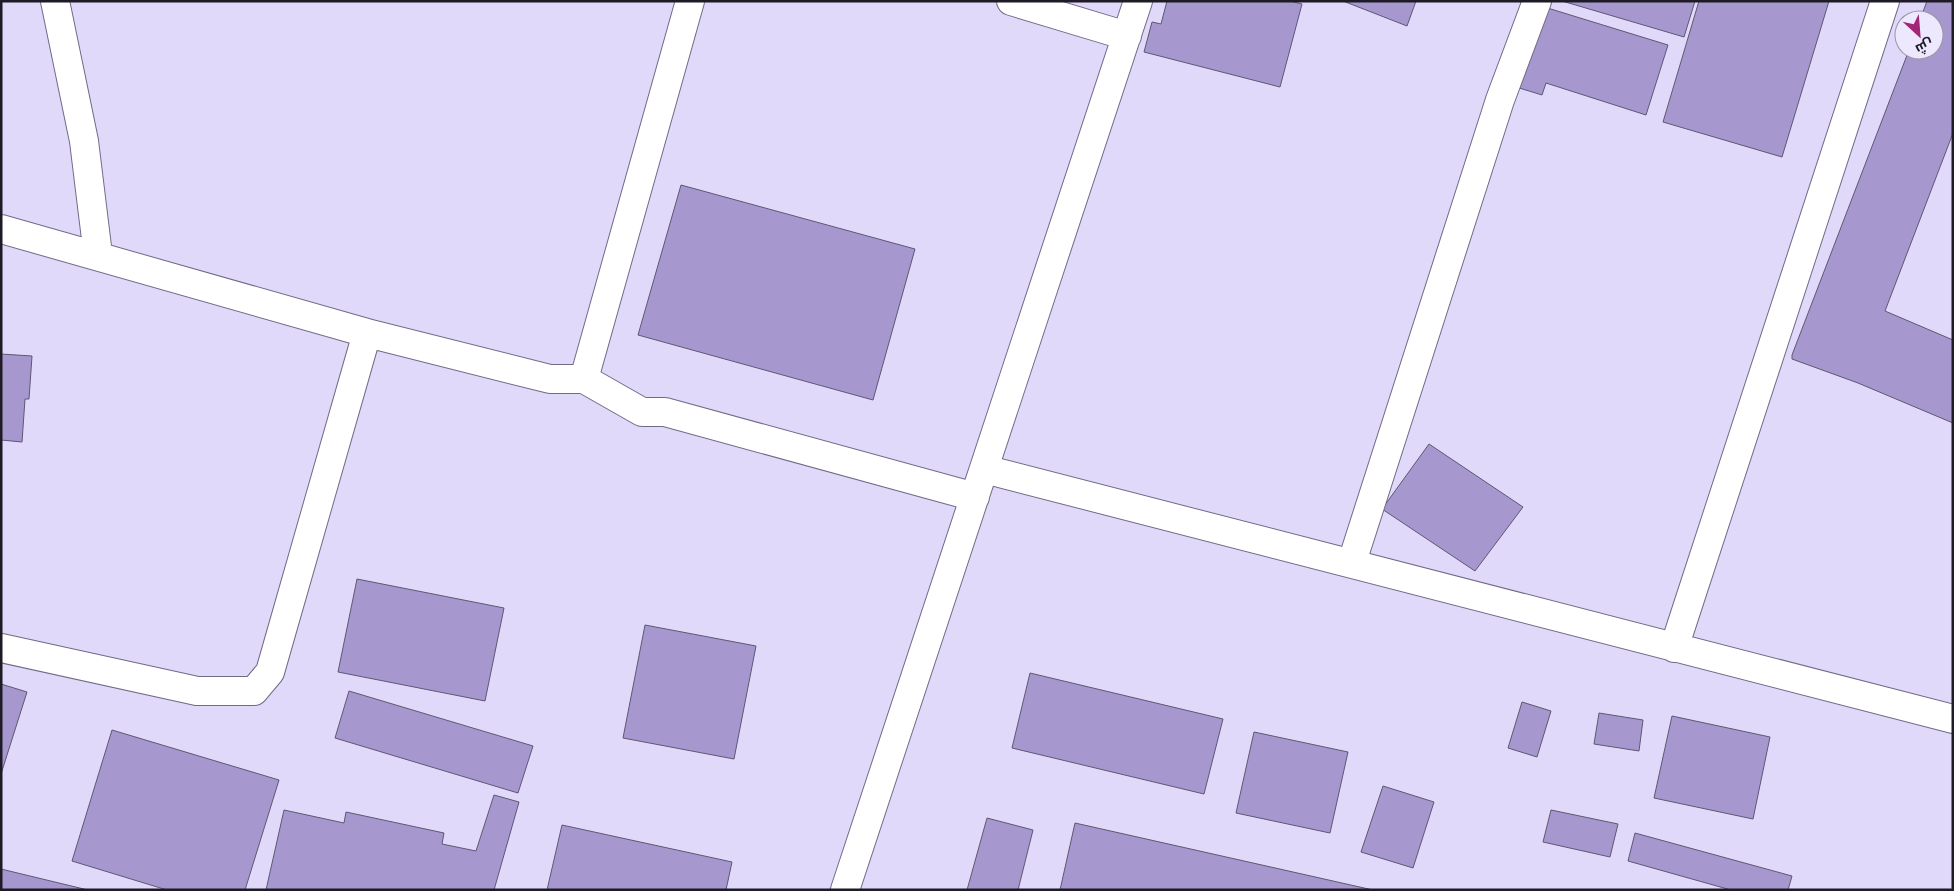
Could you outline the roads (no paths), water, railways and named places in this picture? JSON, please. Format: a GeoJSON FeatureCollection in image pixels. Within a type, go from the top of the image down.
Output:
{"type":"FeatureCollection","features":[{"type":"Feature","properties":{"kind":"street"},"geometry":{"type":"LineString","coordinates":[[55,1],[84,141],[98,255]]}},
{"type":"Feature","properties":{"kind":"street"},"geometry":{"type":"LineString","coordinates":[[584,379],[690,1]]}},
{"type":"Feature","properties":{"kind":"street"},"geometry":{"type":"LineString","coordinates":[[1011,1],[1126,36]]}},
{"type":"Feature","properties":{"kind":"street"},"geometry":{"type":"LineString","coordinates":[[845,890],[1138,1]]}},
{"type":"Feature","properties":{"kind":"street"},"geometry":{"type":"LineString","coordinates":[[1352,562],[1500,100],[1537,1]]}},
{"type":"Feature","properties":{"kind":"street"},"geometry":{"type":"LineString","coordinates":[[1674,648],[1885,1]]}},
{"type":"Feature","properties":{"kind":"street"},"geometry":{"type":"LineString","coordinates":[[1,229],[98,255],[367,333],[550,379],[584,379],[642,412],[665,412],[974,498]]}},
{"type":"Feature","properties":{"kind":"street"},"geometry":{"type":"LineString","coordinates":[[1,648],[197,691],[254,691],[270,672],[367,333]]}},
{"type":"Feature","properties":{"kind":"street"},"geometry":{"type":"LineString","coordinates":[[984,469],[1352,562],[1674,648],[1953,719]]}}]}
